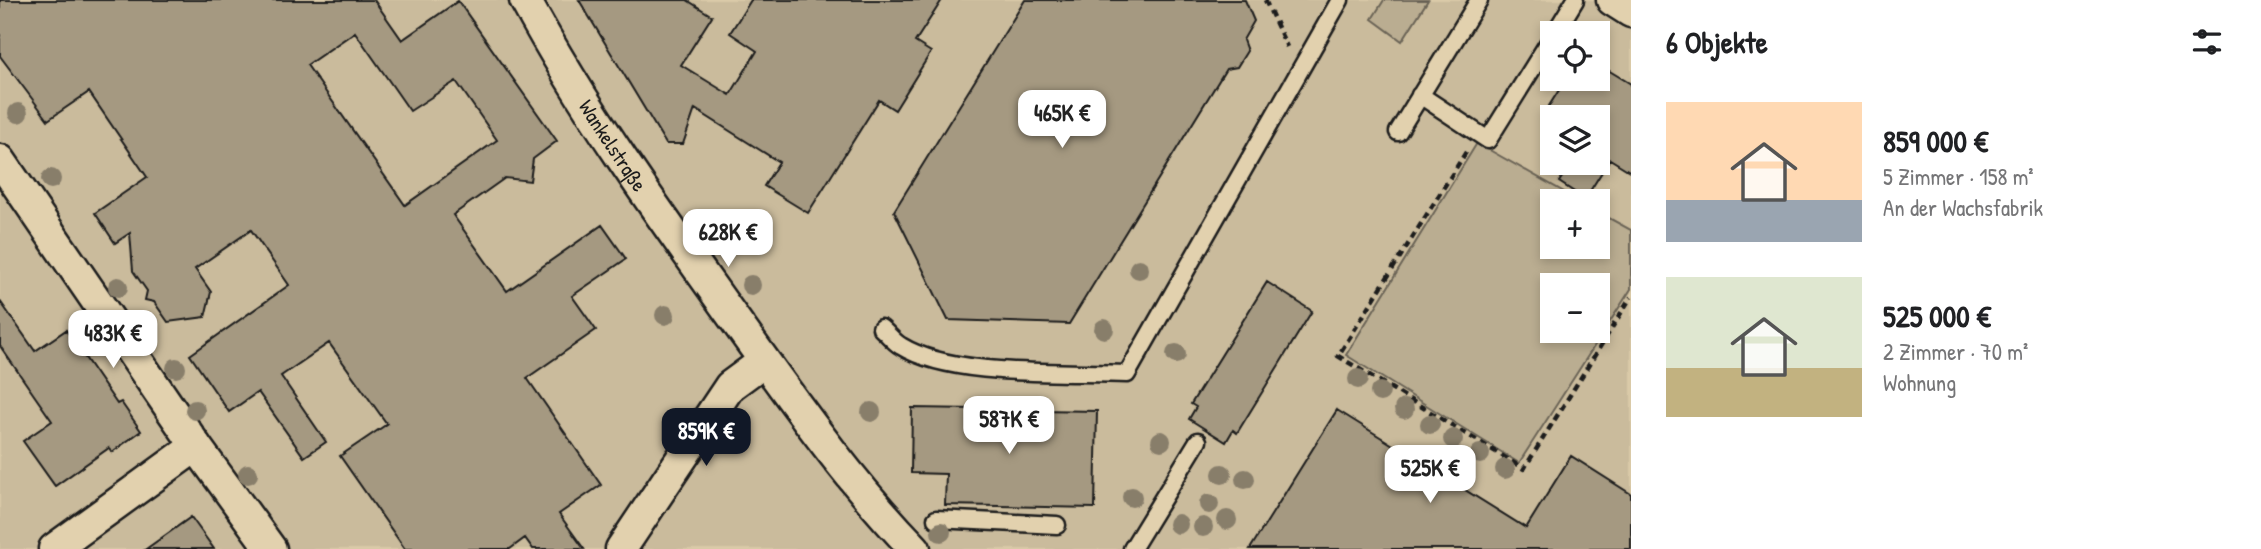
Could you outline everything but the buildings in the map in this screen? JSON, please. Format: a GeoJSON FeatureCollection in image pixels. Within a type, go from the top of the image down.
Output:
{"type":"FeatureCollection","features":[{"type":"Feature","properties":{"kind":"street","name":"Wankelstraße"},"geometry":{"type":"LineString","coordinates":[[525,0],[567,77],[764,361],[902,544]]}},
{"type":"Feature","properties":{"kind":"street"},"geometry":{"type":"LineString","coordinates":[[1612,0],[1631,12]]}},
{"type":"Feature","properties":{"kind":"street"},"geometry":{"type":"LineString","coordinates":[[0,160],[271,549]]}},
{"type":"Feature","properties":{"kind":"street"},"geometry":{"type":"LineString","coordinates":[[624,548],[730,386],[764,361]]}},
{"type":"Feature","properties":{"kind":"street"},"geometry":{"type":"LineString","coordinates":[[54,549],[197,446]]}},
{"type":"Feature","properties":{"kind":"lane"},"geometry":{"type":"LineString","coordinates":[[881,328],[901,346],[932,359],[982,368],[1127,374],[1340,0]]}},
{"type":"Feature","properties":{"kind":"lane"},"geometry":{"type":"LineString","coordinates":[[1398,132],[1479,0]]}},
{"type":"Feature","properties":{"kind":"lane"},"geometry":{"type":"LineString","coordinates":[[1562,21],[1575,0]]}},
{"type":"Feature","properties":{"kind":"lane"},"geometry":{"type":"LineString","coordinates":[[1420,96],[1488,140],[1540,56]]}},
{"type":"Feature","properties":{"kind":"lane"},"geometry":{"type":"LineString","coordinates":[[1132,549],[1198,441]]}},
{"type":"Feature","properties":{"kind":"lane"},"geometry":{"type":"LineString","coordinates":[[936,519],[1058,525]]}},
{"type":"Feature","properties":{"kind":"path"},"geometry":{"type":"LineString","coordinates":[[1265,0],[1299,72]]}},
{"type":"Feature","properties":{"kind":"path"},"geometry":{"type":"LineString","coordinates":[[1478,133],[1338,356],[1524,469],[1631,297]]}},
{"type":"Feature","properties":{"kind":"shaded area"},"geometry":{"type":"Polygon","coordinates":[[[0,0],[1631,0],[1631,549],[0,549],[0,0]]]}},
{"type":"Feature","properties":{"kind":"shaded area"},"geometry":{"type":"Polygon","coordinates":[[[1384,0],[1428,0],[1402,41],[1372,19],[1384,0]]]}},
{"type":"Feature","properties":{"kind":"shaded area"},"geometry":{"type":"Polygon","coordinates":[[[1477,143],[1559,189],[1540,189],[1540,259],[1610,259],[1610,219],[1631,230],[1631,289],[1610,322],[1610,273],[1540,273],[1540,343],[1596,343],[1519,463],[1346,355],[1477,143]]]}}]}
